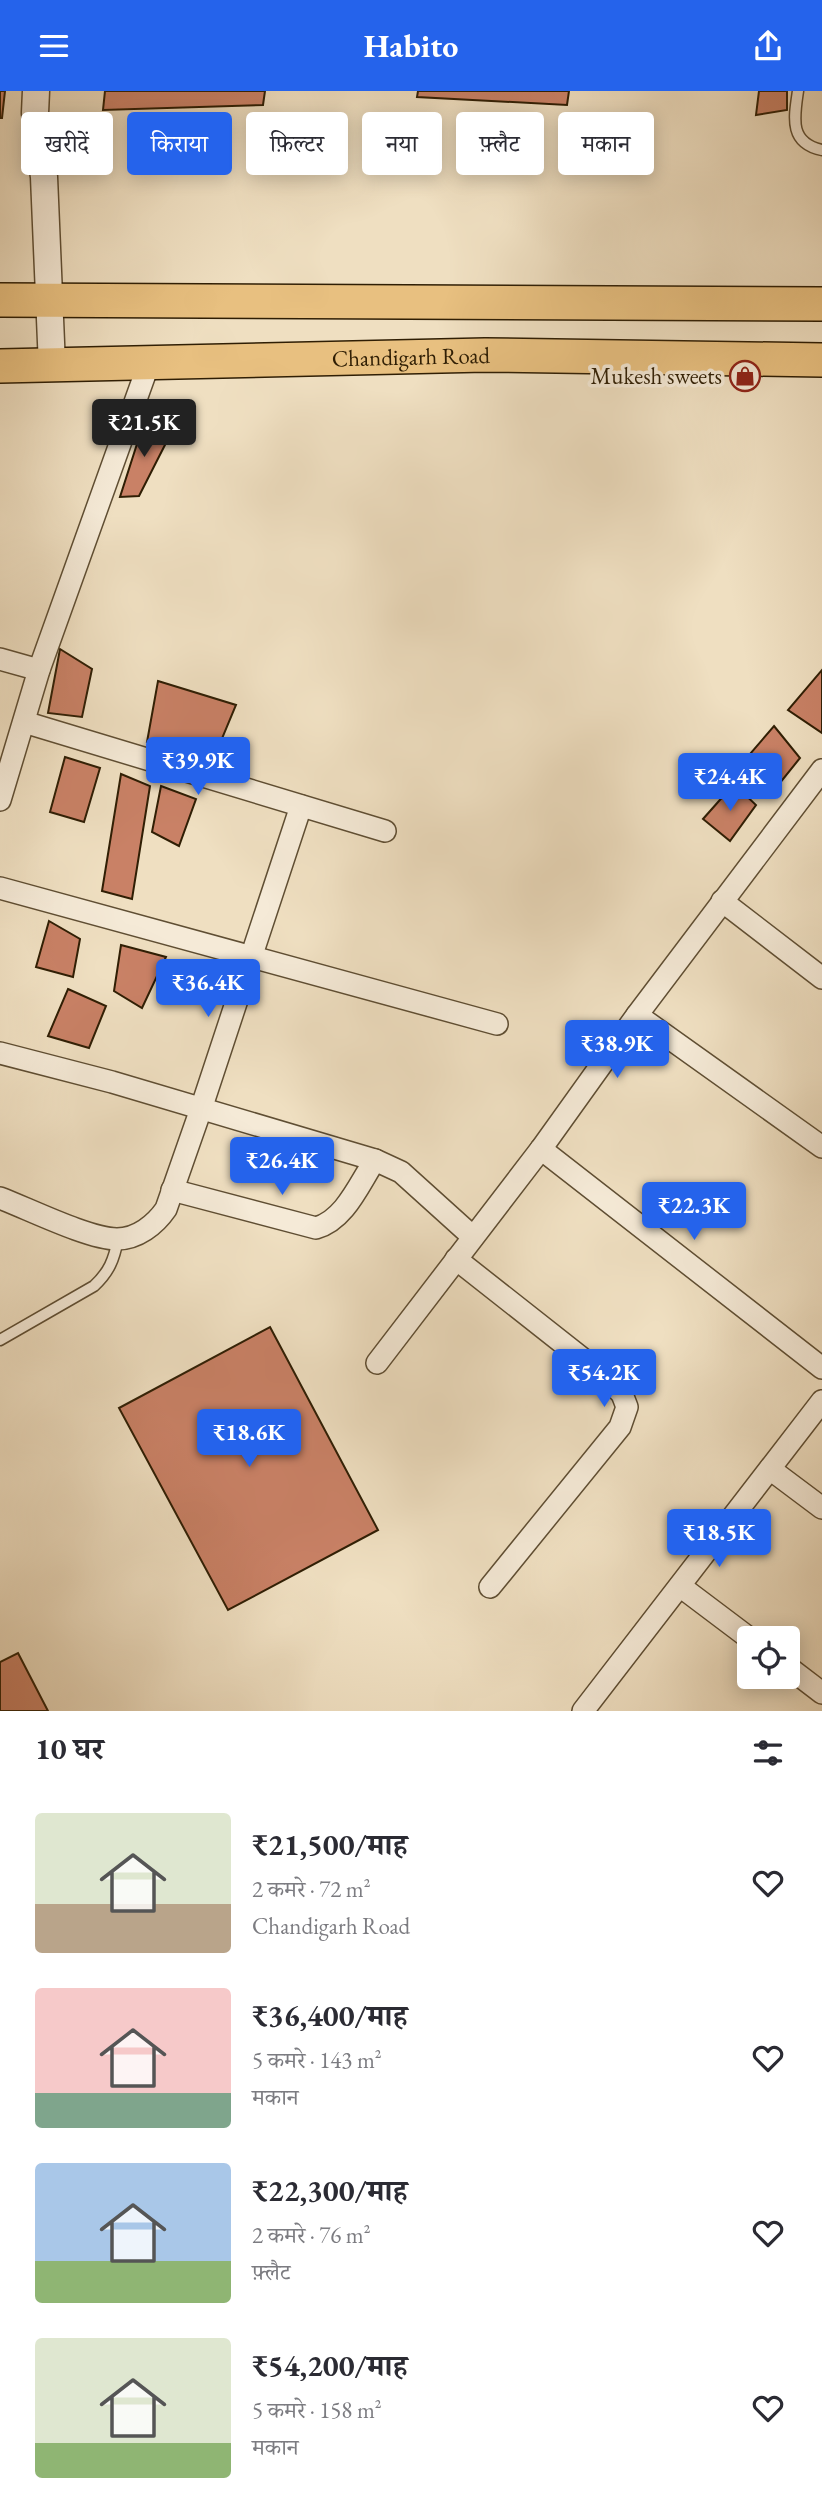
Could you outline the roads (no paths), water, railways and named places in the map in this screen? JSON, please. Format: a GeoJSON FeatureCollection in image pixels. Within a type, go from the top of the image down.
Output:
{"type":"FeatureCollection","features":[{"type":"Feature","properties":{"kind":"main road"},"geometry":{"type":"LineString","coordinates":[[0,300],[822,304]]}},
{"type":"Feature","properties":{"kind":"main road","name":"Chandigarh Road"},"geometry":{"type":"LineString","coordinates":[[0,366],[485,355],[822,361]]}},
{"type":"Feature","properties":{"kind":"street"},"geometry":{"type":"LineString","coordinates":[[36,91],[35,113],[44,177],[52,366]]}},
{"type":"Feature","properties":{"kind":"street"},"geometry":{"type":"LineString","coordinates":[[0,800],[39,670],[149,363]]}},
{"type":"Feature","properties":{"kind":"street"},"geometry":{"type":"LineString","coordinates":[[0,659],[39,670]]}},
{"type":"Feature","properties":{"kind":"street"},"geometry":{"type":"LineString","coordinates":[[24,722],[385,831]]}},
{"type":"Feature","properties":{"kind":"street"},"geometry":{"type":"LineString","coordinates":[[377,1363],[541,1149],[722,901],[822,770]]}},
{"type":"Feature","properties":{"kind":"street"},"geometry":{"type":"LineString","coordinates":[[0,1198],[92,1234],[118,1239],[141,1233],[156,1222],[166,1209],[300,806]]}},
{"type":"Feature","properties":{"kind":"street"},"geometry":{"type":"LineString","coordinates":[[0,888],[497,1024]]}},
{"type":"Feature","properties":{"kind":"street"},"geometry":{"type":"LineString","coordinates":[[722,901],[822,978]]}},
{"type":"Feature","properties":{"kind":"street"},"geometry":{"type":"LineString","coordinates":[[638,1015],[822,1147]]}},
{"type":"Feature","properties":{"kind":"street"},"geometry":{"type":"LineString","coordinates":[[0,1053],[375,1160],[401,1172],[473,1237]]}},
{"type":"Feature","properties":{"kind":"street"},"geometry":{"type":"LineString","coordinates":[[541,1149],[822,1368]]}},
{"type":"Feature","properties":{"kind":"street"},"geometry":{"type":"LineString","coordinates":[[173,1190],[316,1228],[329,1225],[341,1213],[375,1160]]}},
{"type":"Feature","properties":{"kind":"street"},"geometry":{"type":"LineString","coordinates":[[456,1259],[607,1378],[622,1394],[627,1407],[621,1427],[490,1587]]}},
{"type":"Feature","properties":{"kind":"street"},"geometry":{"type":"LineString","coordinates":[[595,1707],[680,1586],[822,1401]]}},
{"type":"Feature","properties":{"kind":"street"},"geometry":{"type":"LineString","coordinates":[[770,1469],[822,1508]]}},
{"type":"Feature","properties":{"kind":"street"},"geometry":{"type":"LineString","coordinates":[[680,1586],[737,1629]]}},
{"type":"Feature","properties":{"kind":"street"},"geometry":{"type":"LineString","coordinates":[[800,1676],[822,1693]]}},
{"type":"Feature","properties":{"kind":"lane"},"geometry":{"type":"LineString","coordinates":[[798,91],[794,117],[796,130],[807,146],[822,150]]}},
{"type":"Feature","properties":{"kind":"lane"},"geometry":{"type":"LineString","coordinates":[[0,1340],[94,1286],[113,1262],[118,1239]]}},
{"type":"Feature","properties":{"kind":"place","name":"Mukesh sweets"},"geometry":{"type":"Point","coordinates":[745,376]}}]}
